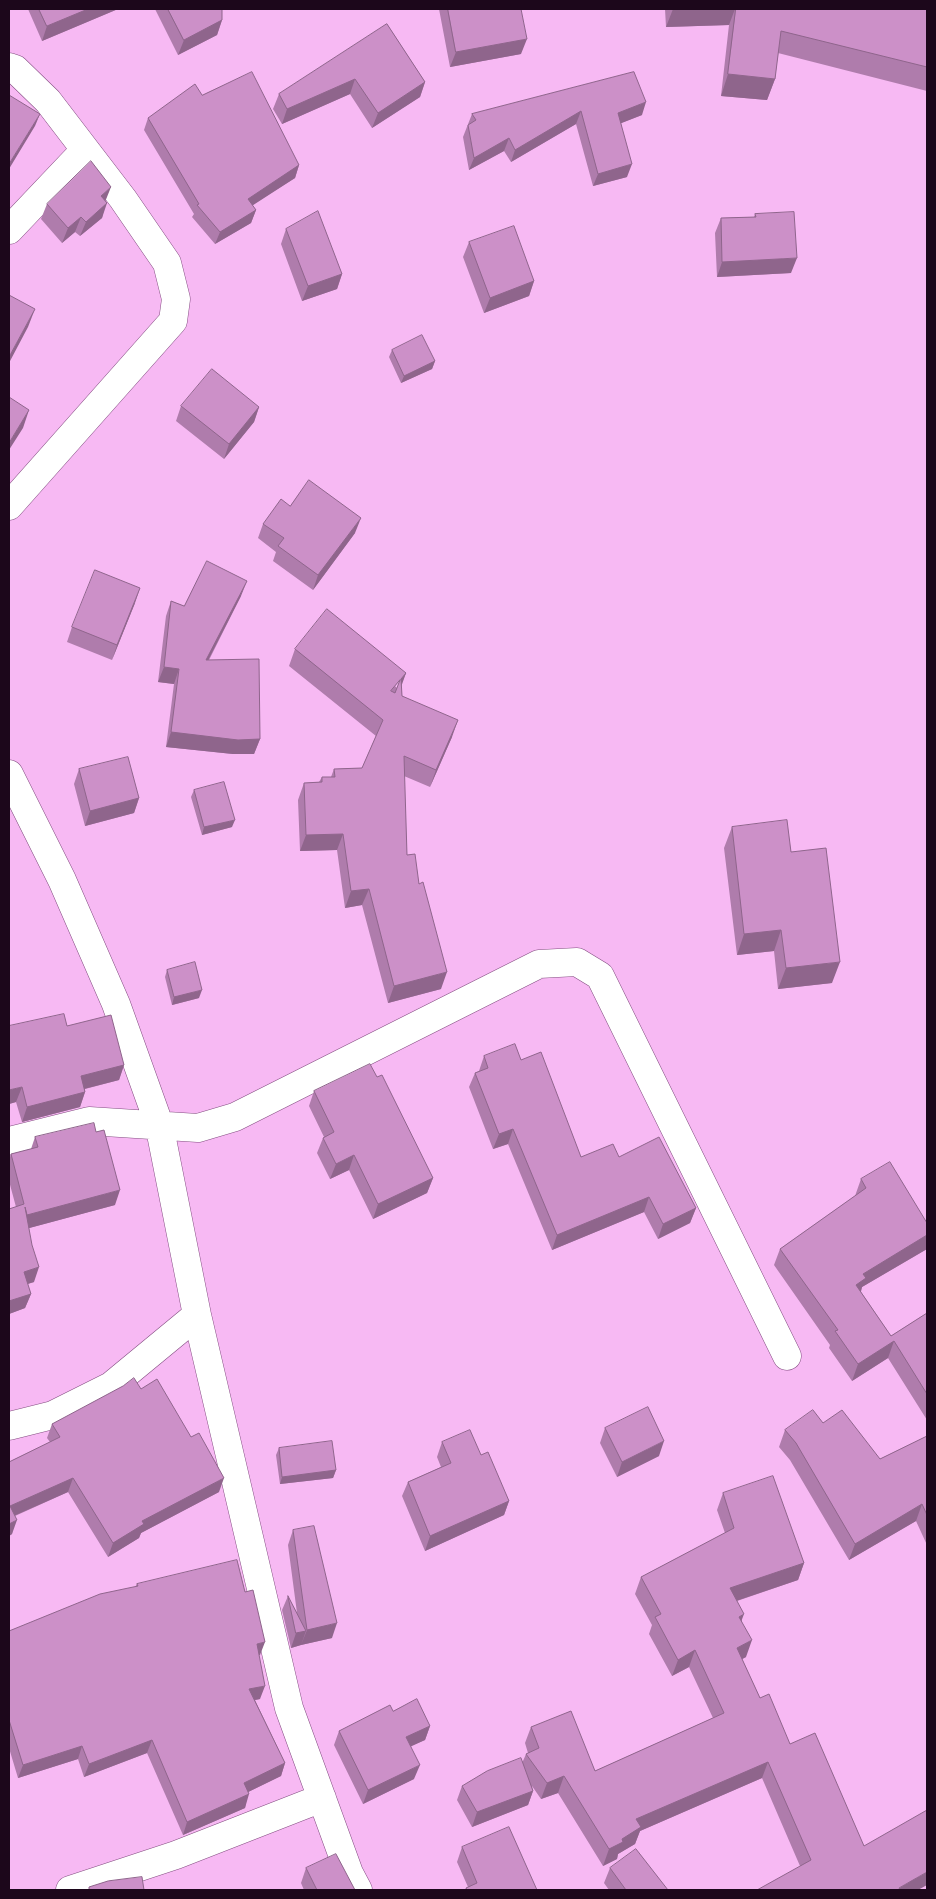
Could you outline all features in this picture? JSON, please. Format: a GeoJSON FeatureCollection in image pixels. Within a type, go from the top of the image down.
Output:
{"type":"FeatureCollection","features":[{"type":"Feature","properties":{"kind":"street"},"geometry":{"type":"LineString","coordinates":[[9,67],[15,69],[48,101],[123,198],[167,263],[176,299],[173,322],[9,506]]}},
{"type":"Feature","properties":{"kind":"street"},"geometry":{"type":"LineString","coordinates":[[9,230],[85,150]]}},
{"type":"Feature","properties":{"kind":"street"},"geometry":{"type":"LineString","coordinates":[[9,774],[62,880],[116,1004],[159,1124],[197,1315],[289,1708],[349,1873],[358,1890]]}},
{"type":"Feature","properties":{"kind":"street"},"geometry":{"type":"LineString","coordinates":[[9,1141],[89,1122],[159,1124],[198,1128],[235,1118],[539,964],[577,962],[600,976],[787,1356]]}},
{"type":"Feature","properties":{"kind":"street"},"geometry":{"type":"LineString","coordinates":[[9,1426],[53,1415],[111,1386],[197,1315]]}},
{"type":"Feature","properties":{"kind":"street"},"geometry":{"type":"LineString","coordinates":[[70,1890],[176,1855],[322,1798]]}},
{"type":"Feature","properties":{"kind":"building"},"geometry":{"type":"Polygon","coordinates":[[[39,9],[88,9],[47,26],[39,9]]]}},
{"type":"Feature","properties":{"kind":"building"},"geometry":{"type":"Polygon","coordinates":[[[168,9],[222,9],[222,20],[184,40],[168,9]]]}},
{"type":"Feature","properties":{"kind":"building"},"geometry":{"type":"Polygon","coordinates":[[[448,9],[521,9],[527,39],[456,52],[448,9]]]}},
{"type":"Feature","properties":{"kind":"building"},"geometry":{"type":"Polygon","coordinates":[[[736,9],[927,9],[927,67],[781,31],[775,79],[728,74],[736,9]]]}},
{"type":"Feature","properties":{"kind":"building"},"geometry":{"type":"Polygon","coordinates":[[[387,24],[425,82],[378,113],[355,79],[287,109],[279,94],[387,24]]]}},
{"type":"Feature","properties":{"kind":"building"},"geometry":{"type":"Polygon","coordinates":[[[252,72],[299,165],[248,199],[256,210],[220,232],[197,205],[199,204],[148,118],[195,84],[202,95],[252,72]]]}},
{"type":"Feature","properties":{"kind":"building"},"geometry":{"type":"Polygon","coordinates":[[[634,72],[646,102],[618,113],[632,164],[598,174],[581,111],[515,150],[509,138],[474,158],[468,125],[476,120],[472,114],[634,72]]]}},
{"type":"Feature","properties":{"kind":"building"},"geometry":{"type":"Polygon","coordinates":[[[9,95],[40,114],[9,164],[9,95]]]}},
{"type":"Feature","properties":{"kind":"building"},"geometry":{"type":"Polygon","coordinates":[[[91,161],[111,187],[101,196],[107,203],[86,222],[81,217],[68,228],[47,204],[91,161]]]}},
{"type":"Feature","properties":{"kind":"building"},"geometry":{"type":"Polygon","coordinates":[[[318,211],[342,274],[308,286],[286,229],[318,211]]]}},
{"type":"Feature","properties":{"kind":"building"},"geometry":{"type":"Polygon","coordinates":[[[794,212],[797,258],[722,262],[721,218],[756,217],[755,214],[794,212]]]}},
{"type":"Feature","properties":{"kind":"building"},"geometry":{"type":"Polygon","coordinates":[[[514,226],[534,281],[490,298],[469,242],[514,226]]]}},
{"type":"Feature","properties":{"kind":"building"},"geometry":{"type":"Polygon","coordinates":[[[9,295],[35,309],[9,357],[9,295]]]}},
{"type":"Feature","properties":{"kind":"building"},"geometry":{"type":"Polygon","coordinates":[[[422,335],[435,361],[404,376],[392,350],[422,335]]]}},
{"type":"Feature","properties":{"kind":"building"},"geometry":{"type":"Polygon","coordinates":[[[212,369],[259,407],[229,444],[181,406],[212,369]]]}},
{"type":"Feature","properties":{"kind":"building"},"geometry":{"type":"Polygon","coordinates":[[[9,397],[29,410],[9,443],[9,397]]]}},
{"type":"Feature","properties":{"kind":"building"},"geometry":{"type":"Polygon","coordinates":[[[309,480],[361,518],[318,575],[278,546],[284,538],[263,524],[281,499],[290,506],[309,480]]]}},
{"type":"Feature","properties":{"kind":"building"},"geometry":{"type":"Polygon","coordinates":[[[207,561],[247,581],[206,660],[259,659],[260,739],[238,740],[171,732],[179,669],[164,667],[171,601],[184,606],[207,561]]]}},
{"type":"Feature","properties":{"kind":"building"},"geometry":{"type":"Polygon","coordinates":[[[95,570],[140,588],[117,645],[72,627],[95,570]]]}},
{"type":"Feature","properties":{"kind":"building"},"geometry":{"type":"Polygon","coordinates":[[[327,609],[406,673],[401,679],[402,696],[458,720],[436,770],[404,756],[407,855],[415,854],[419,884],[423,882],[447,972],[394,986],[369,889],[351,891],[343,834],[306,835],[304,783],[322,782],[322,777],[335,777],[334,769],[362,768],[383,720],[295,649],[327,609]],[[400,680],[391,691],[395,693],[400,680]]]}},
{"type":"Feature","properties":{"kind":"building"},"geometry":{"type":"Polygon","coordinates":[[[128,757],[139,798],[90,811],[79,769],[128,757]]]}},
{"type":"Feature","properties":{"kind":"building"},"geometry":{"type":"Polygon","coordinates":[[[224,782],[235,820],[204,827],[194,790],[224,782]]]}},
{"type":"Feature","properties":{"kind":"building"},"geometry":{"type":"Polygon","coordinates":[[[787,820],[791,852],[826,848],[840,962],[786,968],[781,930],[744,934],[732,827],[787,820]]]}},
{"type":"Feature","properties":{"kind":"building"},"geometry":{"type":"Polygon","coordinates":[[[195,962],[202,990],[174,997],[167,970],[195,962]]]}},
{"type":"Feature","properties":{"kind":"building"},"geometry":{"type":"Polygon","coordinates":[[[64,1014],[67,1026],[111,1015],[124,1065],[81,1076],[85,1092],[27,1107],[22,1087],[9,1090],[9,1026],[64,1014]]]}},
{"type":"Feature","properties":{"kind":"building"},"geometry":{"type":"Polygon","coordinates":[[[515,1044],[521,1060],[541,1052],[581,1157],[613,1144],[619,1157],[659,1137],[696,1208],[663,1224],[649,1197],[557,1235],[513,1129],[499,1134],[475,1073],[488,1068],[484,1056],[515,1044]]]}},
{"type":"Feature","properties":{"kind":"building"},"geometry":{"type":"Polygon","coordinates":[[[370,1064],[377,1077],[382,1075],[433,1178],[378,1204],[354,1155],[336,1164],[323,1138],[334,1132],[314,1091],[370,1064]]]}},
{"type":"Feature","properties":{"kind":"building"},"geometry":{"type":"Polygon","coordinates":[[[94,1123],[96,1132],[104,1130],[120,1190],[27,1215],[25,1207],[32,1245],[39,1267],[24,1272],[31,1294],[9,1301],[9,1209],[24,1204],[11,1154],[38,1147],[35,1137],[94,1123]]]}},
{"type":"Feature","properties":{"kind":"building"},"geometry":{"type":"Polygon","coordinates":[[[890,1162],[927,1223],[927,1235],[863,1274],[866,1278],[856,1285],[891,1336],[927,1313],[927,1394],[894,1341],[858,1364],[835,1331],[838,1330],[780,1249],[866,1188],[861,1179],[890,1162]]]}},
{"type":"Feature","properties":{"kind":"building"},"geometry":{"type":"Polygon","coordinates":[[[134,1378],[141,1389],[157,1379],[191,1437],[199,1433],[224,1478],[142,1521],[144,1524],[113,1543],[73,1478],[10,1506],[17,1520],[9,1524],[9,1462],[60,1437],[52,1424],[123,1386],[134,1378]]]}},
{"type":"Feature","properties":{"kind":"building"},"geometry":{"type":"Polygon","coordinates":[[[648,1407],[664,1441],[622,1462],[605,1428],[648,1407]]]}},
{"type":"Feature","properties":{"kind":"building"},"geometry":{"type":"Polygon","coordinates":[[[813,1410],[823,1423],[842,1410],[880,1459],[927,1436],[927,1515],[922,1504],[855,1544],[796,1443],[785,1430],[813,1410]]]}},
{"type":"Feature","properties":{"kind":"building"},"geometry":{"type":"Polygon","coordinates":[[[470,1430],[481,1455],[488,1452],[509,1501],[430,1536],[408,1482],[451,1463],[442,1442],[470,1430]]]}},
{"type":"Feature","properties":{"kind":"building"},"geometry":{"type":"Polygon","coordinates":[[[332,1441],[336,1470],[282,1477],[279,1448],[332,1441]]]}},
{"type":"Feature","properties":{"kind":"building"},"geometry":{"type":"Polygon","coordinates":[[[773,1476],[804,1563],[730,1588],[744,1614],[739,1617],[752,1640],[737,1648],[760,1698],[769,1694],[790,1744],[815,1733],[864,1846],[927,1810],[927,1872],[899,1888],[900,1890],[757,1890],[811,1860],[768,1762],[636,1819],[641,1827],[622,1839],[623,1842],[609,1849],[564,1776],[547,1783],[526,1754],[539,1748],[531,1727],[571,1711],[595,1771],[724,1713],[695,1650],[678,1660],[655,1617],[661,1614],[641,1577],[734,1528],[723,1493],[773,1476]]]}},
{"type":"Feature","properties":{"kind":"building"},"geometry":{"type":"Polygon","coordinates":[[[314,1526],[337,1623],[307,1630],[293,1530],[314,1526]]]}},
{"type":"Feature","properties":{"kind":"building"},"geometry":{"type":"Polygon","coordinates":[[[237,1560],[245,1592],[253,1590],[265,1642],[257,1644],[265,1686],[249,1689],[285,1763],[244,1783],[249,1794],[187,1822],[152,1740],[89,1764],[82,1746],[23,1765],[9,1720],[9,1631],[100,1594],[237,1560]]]}},
{"type":"Feature","properties":{"kind":"building"},"geometry":{"type":"Polygon","coordinates":[[[288,1596],[306,1631],[296,1633],[288,1596]]]}},
{"type":"Feature","properties":{"kind":"building"},"geometry":{"type":"Polygon","coordinates":[[[417,1699],[430,1726],[406,1737],[420,1765],[368,1790],[339,1731],[390,1705],[393,1711],[417,1699]]]}},
{"type":"Feature","properties":{"kind":"building"},"geometry":{"type":"Polygon","coordinates":[[[521,1758],[533,1791],[477,1812],[462,1786],[487,1771],[521,1758]]]}},
{"type":"Feature","properties":{"kind":"building"},"geometry":{"type":"Polygon","coordinates":[[[509,1827],[537,1890],[467,1890],[466,1888],[477,1883],[462,1847],[509,1827]]]}},
{"type":"Feature","properties":{"kind":"building"},"geometry":{"type":"Polygon","coordinates":[[[636,1849],[668,1890],[626,1890],[610,1868],[636,1849]]]}},
{"type":"Feature","properties":{"kind":"building"},"geometry":{"type":"Polygon","coordinates":[[[336,1854],[355,1890],[317,1890],[306,1868],[336,1854]]]}},
{"type":"Feature","properties":{"kind":"building"},"geometry":{"type":"Polygon","coordinates":[[[142,1877],[144,1890],[89,1890],[89,1887],[108,1881],[142,1877]]]}}]}
